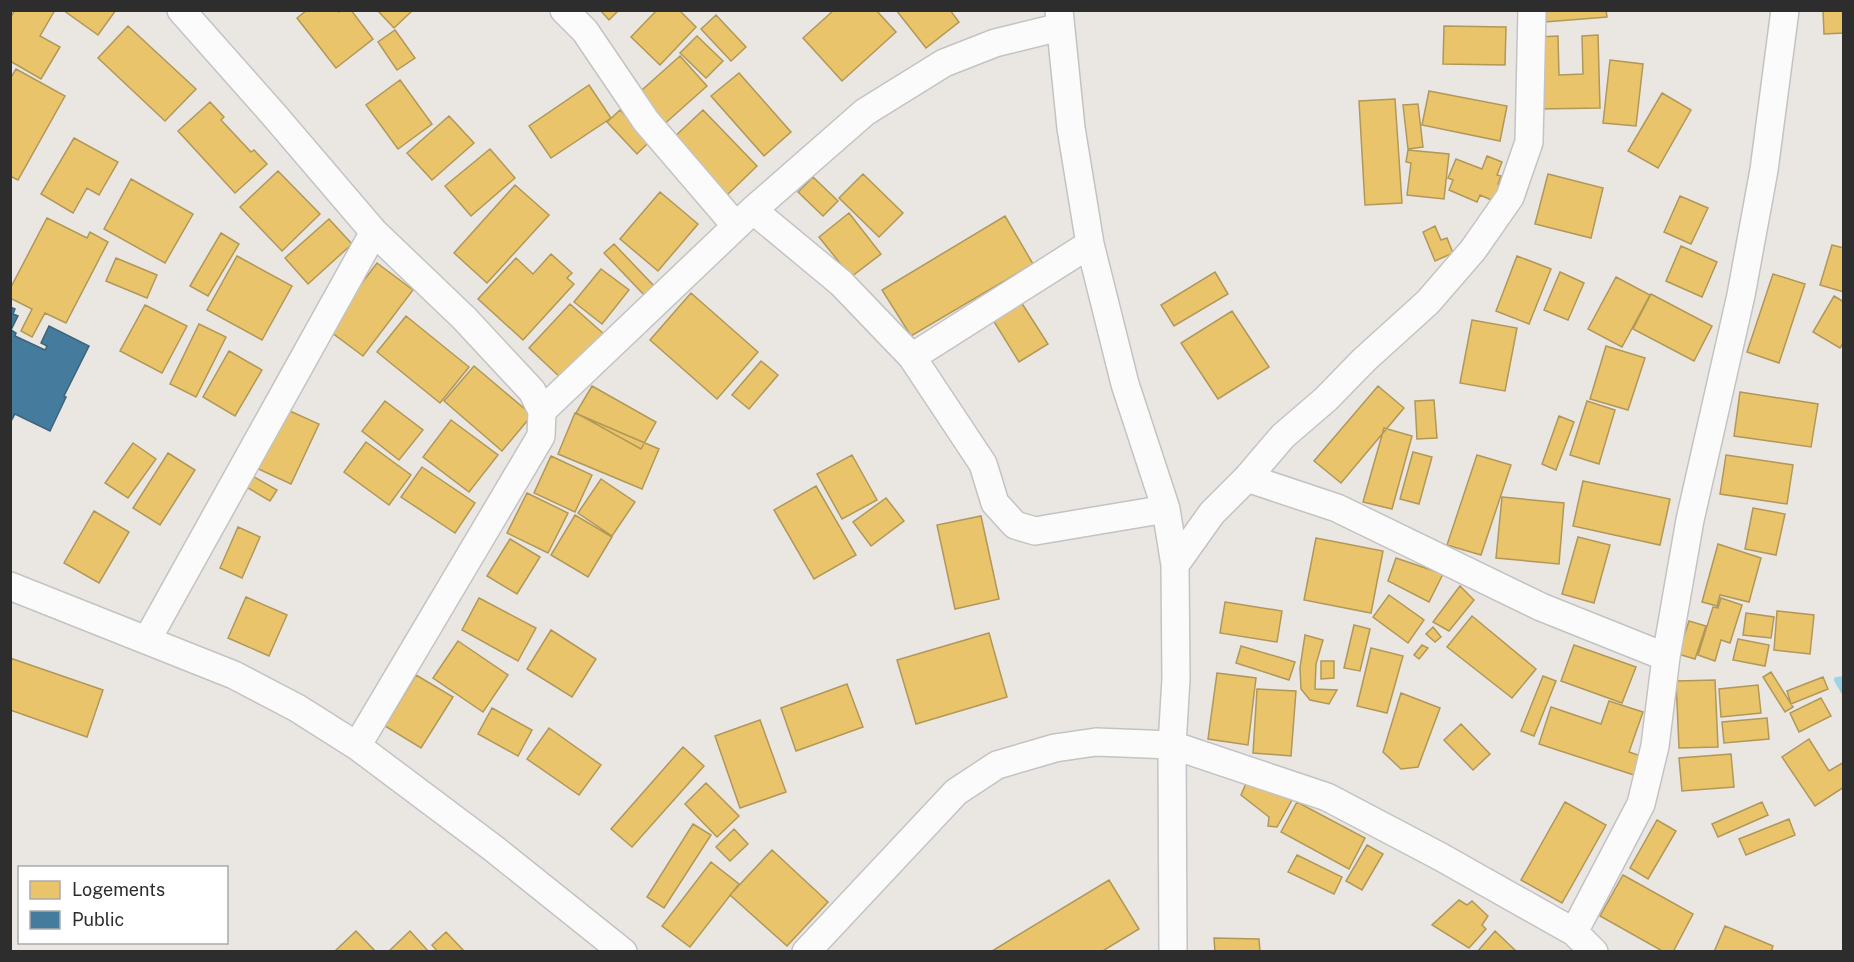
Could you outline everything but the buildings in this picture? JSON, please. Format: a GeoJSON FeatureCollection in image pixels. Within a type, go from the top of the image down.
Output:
{"type":"FeatureCollection","features":[{"type":"Feature","properties":{"kind":"street"},"geometry":{"type":"LineString","coordinates":[[181,10],[374,232],[464,318],[532,391],[542,411],[541,436],[357,746]]}},
{"type":"Feature","properties":{"kind":"street"},"geometry":{"type":"LineString","coordinates":[[564,10],[585,32],[646,121],[745,218],[841,283],[912,357],[983,464],[995,503],[1015,525],[1035,531],[1166,509]]}},
{"type":"Feature","properties":{"kind":"street"},"geometry":{"type":"LineString","coordinates":[[1175,565],[1212,513],[1247,478],[1283,436],[1326,399],[1364,360],[1428,302],[1473,250],[1509,197],[1529,142],[1532,10]]}},
{"type":"Feature","properties":{"kind":"street"},"geometry":{"type":"LineString","coordinates":[[1574,932],[1641,804],[1655,746],[1666,657],[1690,520],[1741,295],[1764,170],[1785,10]]}},
{"type":"Feature","properties":{"kind":"street"},"geometry":{"type":"LineString","coordinates":[[542,411],[745,218],[865,112],[944,63],[1059,19],[1071,128],[1090,244],[1125,384],[1166,509],[1175,565],[1176,679],[1172,745],[1173,951]]}},
{"type":"Feature","properties":{"kind":"street"},"geometry":{"type":"LineString","coordinates":[[147,640],[374,232]]}},
{"type":"Feature","properties":{"kind":"street"},"geometry":{"type":"LineString","coordinates":[[912,357],[1090,244]]}},
{"type":"Feature","properties":{"kind":"street"},"geometry":{"type":"LineString","coordinates":[[1247,478],[1337,508],[1541,607],[1666,657]]}},
{"type":"Feature","properties":{"kind":"street"},"geometry":{"type":"LineString","coordinates":[[10,586],[234,675],[297,708],[357,746],[493,848],[623,951]]}},
{"type":"Feature","properties":{"kind":"street"},"geometry":{"type":"LineString","coordinates":[[806,951],[956,792],[997,765],[1055,748],[1096,742],[1172,745],[1327,797],[1441,857],[1574,932],[1594,951]]}},
{"type":"Feature","properties":{"kind":"waterway"},"geometry":{"type":"LineString","coordinates":[[1844,679],[1837,680],[1844,692]]}}]}
